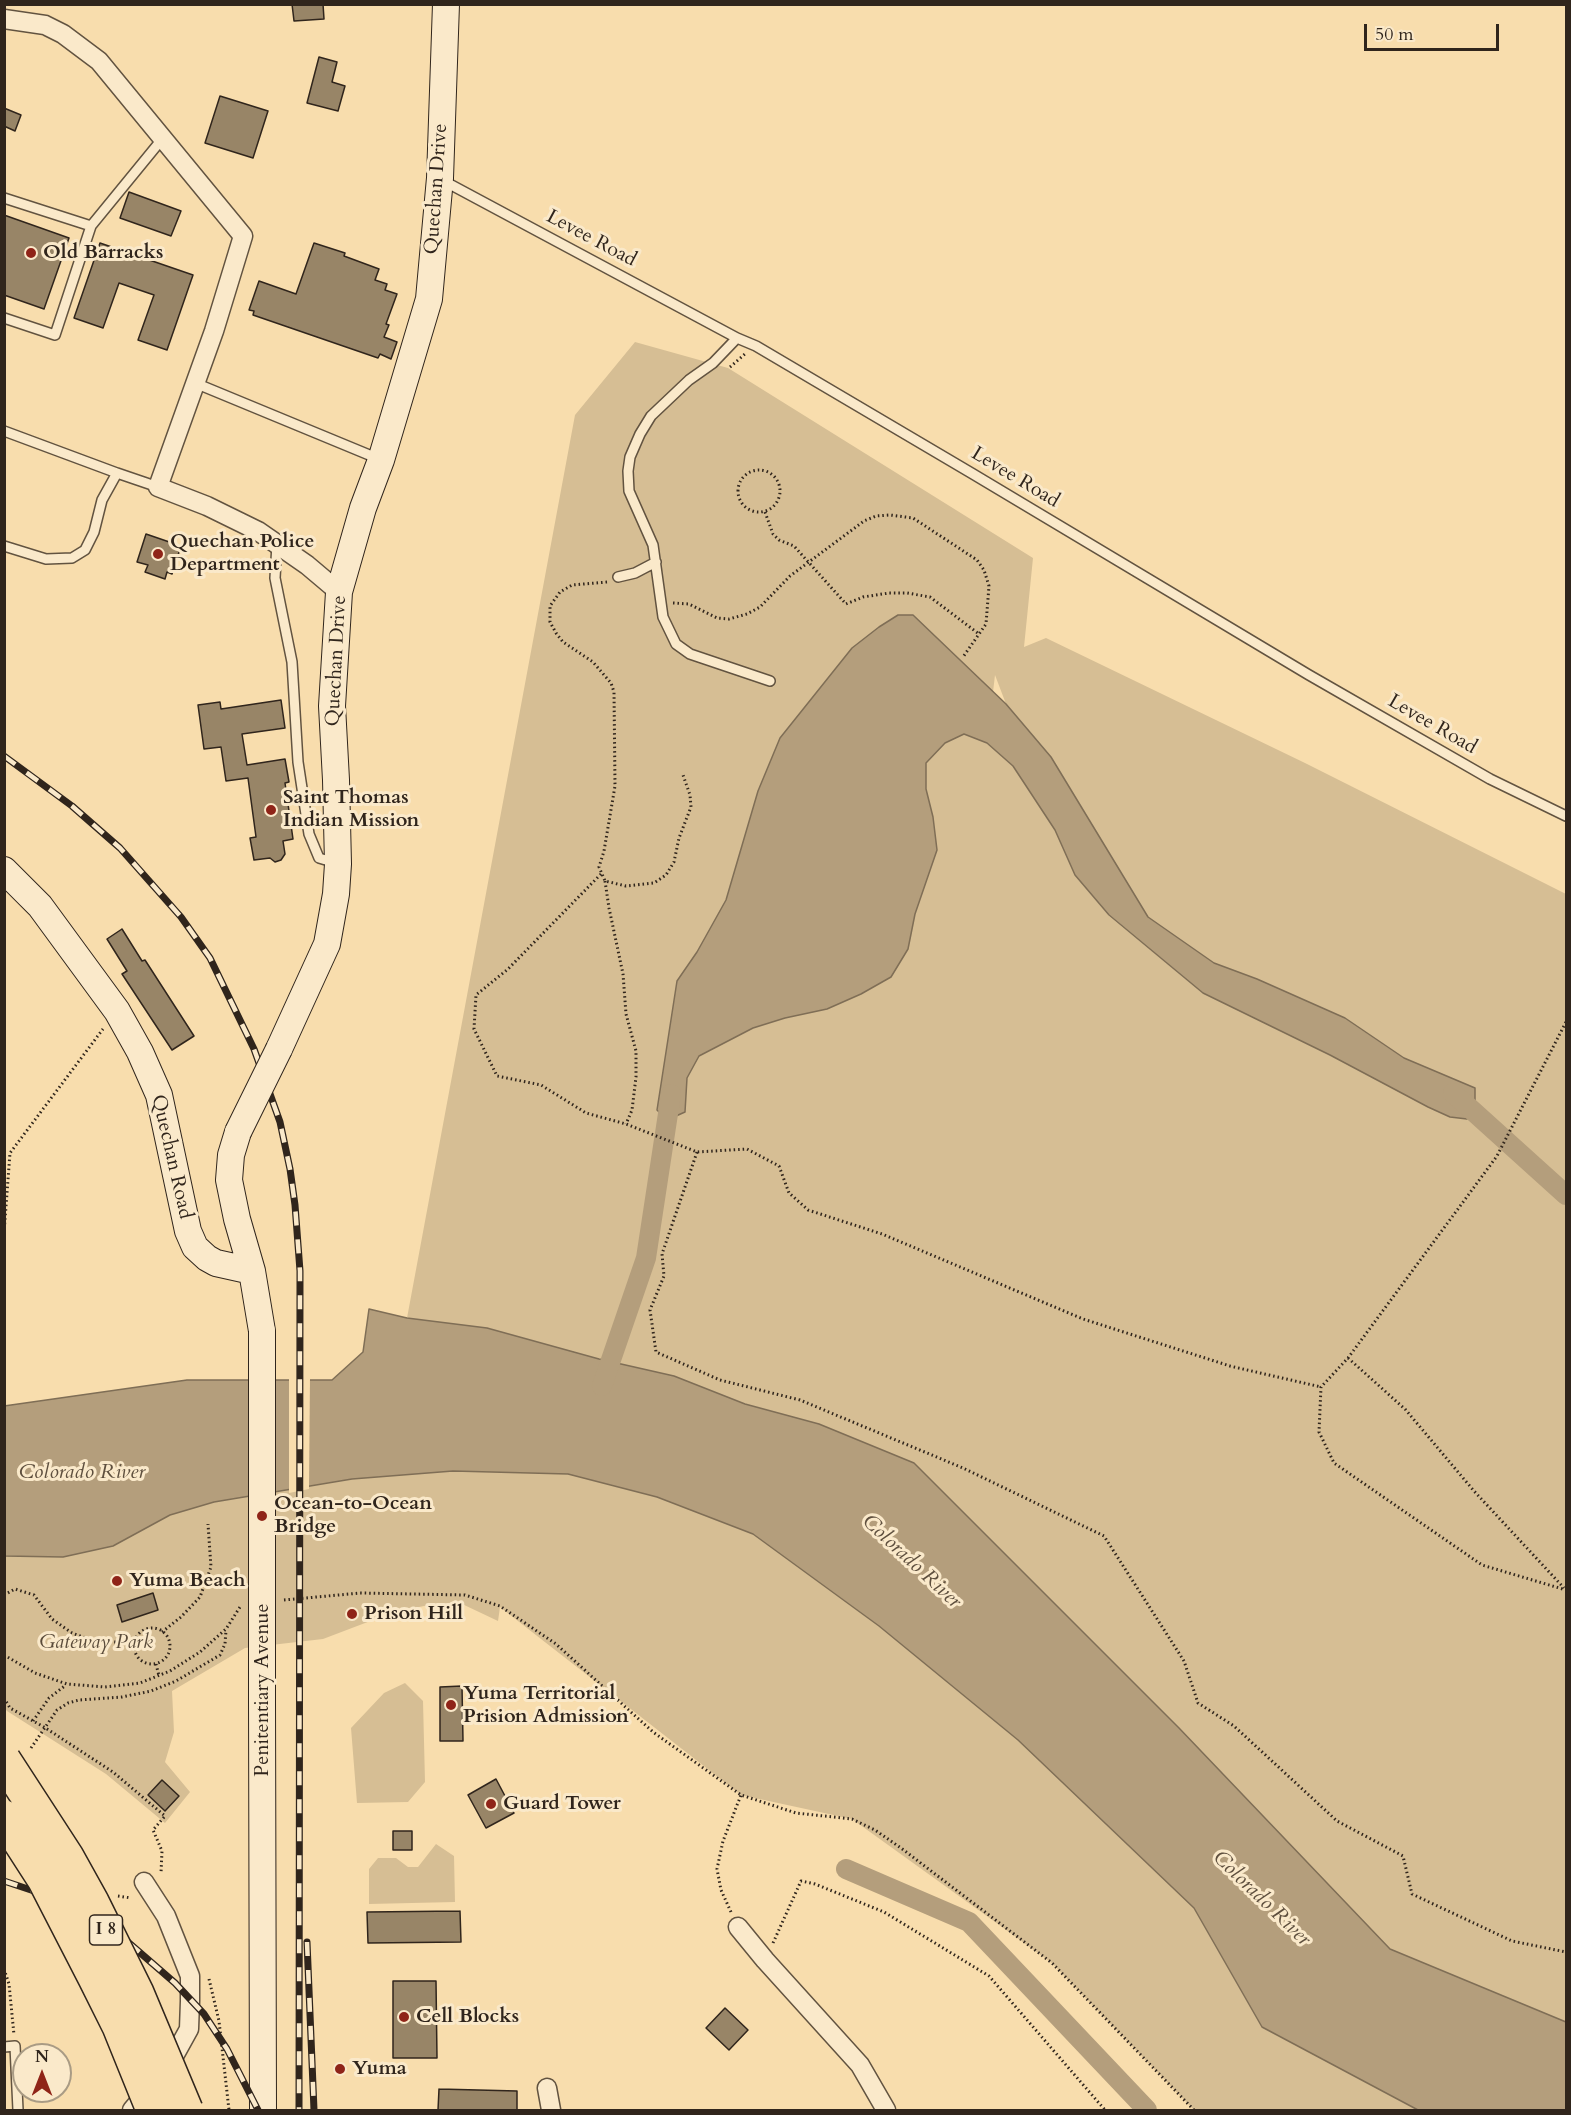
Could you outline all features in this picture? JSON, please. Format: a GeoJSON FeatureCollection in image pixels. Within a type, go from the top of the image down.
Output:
{"type":"FeatureCollection","features":[{"type":"Feature","properties":{"kind":"highway","name":"I 8"},"geometry":{"type":"LineString","coordinates":[[18,1754],[67,1857],[137,1993],[186,2110]]}},
{"type":"Feature","properties":{"kind":"highway","name":"I 8"},"geometry":{"type":"LineString","coordinates":[[4,1817],[44,1879],[95,1978],[153,2110]]}},
{"type":"Feature","properties":{"kind":"street","name":"Quechan Drive"},"geometry":{"type":"LineString","coordinates":[[252,1271],[237,1219],[229,1180],[231,1155],[238,1132],[327,944],[336,894],[338,864],[332,706],[339,592],[429,299],[440,178],[446,4]]}},
{"type":"Feature","properties":{"kind":"street"},"geometry":{"type":"LineString","coordinates":[[4,19],[45,25],[63,34],[99,61],[243,236],[214,331],[158,487],[207,506],[258,531],[339,592]]}},
{"type":"Feature","properties":{"kind":"street","name":"Quechan Road"},"geometry":{"type":"LineString","coordinates":[[4,870],[40,906],[117,1011],[141,1052],[159,1095],[191,1239],[201,1253],[212,1261],[228,1267],[252,1271]]}},
{"type":"Feature","properties":{"kind":"street","name":"Penitentiary Avenue"},"geometry":{"type":"LineString","coordinates":[[252,1271],[262,1331],[263,2110]]}},
{"type":"Feature","properties":{"kind":"street"},"geometry":{"type":"LineString","coordinates":[[132,2110],[168,2067],[189,2029],[190,1976],[166,1916],[144,1882]]}},
{"type":"Feature","properties":{"kind":"street"},"geometry":{"type":"LineString","coordinates":[[738,1927],[860,2065],[886,2110]]}},
{"type":"Feature","properties":{"kind":"street"},"geometry":{"type":"LineString","coordinates":[[548,2088],[550,2110]]}},
{"type":"Feature","properties":{"kind":"lane"},"geometry":{"type":"LineString","coordinates":[[4,318],[55,335],[91,226],[163,138]]}},
{"type":"Feature","properties":{"kind":"lane","name":"Levee Road"},"geometry":{"type":"LineString","coordinates":[[440,178],[737,338],[756,346],[1308,675],[1490,779],[1566,816]]}},
{"type":"Feature","properties":{"kind":"lane"},"geometry":{"type":"LineString","coordinates":[[4,198],[91,226]]}},
{"type":"Feature","properties":{"kind":"lane"},"geometry":{"type":"LineString","coordinates":[[737,338],[713,363],[689,380],[651,416],[630,457],[629,491],[653,545],[663,617],[676,644],[690,654],[770,681]]}},
{"type":"Feature","properties":{"kind":"lane"},"geometry":{"type":"LineString","coordinates":[[195,383],[381,460]]}},
{"type":"Feature","properties":{"kind":"lane"},"geometry":{"type":"LineString","coordinates":[[4,431],[158,487]]}},
{"type":"Feature","properties":{"kind":"lane"},"geometry":{"type":"LineString","coordinates":[[4,546],[46,559],[72,558],[85,550],[94,532],[102,500],[117,473]]}},
{"type":"Feature","properties":{"kind":"lane"},"geometry":{"type":"LineString","coordinates":[[277,544],[275,578],[292,662],[298,762],[309,834],[319,858],[338,864]]}},
{"type":"Feature","properties":{"kind":"lane"},"geometry":{"type":"LineString","coordinates":[[618,577],[635,573],[656,562]]}},
{"type":"Feature","properties":{"kind":"path"},"geometry":{"type":"LineString","coordinates":[[728,368],[756,346]]}},
{"type":"Feature","properties":{"kind":"path"},"geometry":{"type":"LineString","coordinates":[[766,471],[772,474],[779,485],[779,498],[771,509],[765,512],[751,510],[745,506],[738,494],[741,480],[752,472],[766,471]]}},
{"type":"Feature","properties":{"kind":"path"},"geometry":{"type":"LineString","coordinates":[[765,512],[773,534],[778,540],[794,546],[846,604],[863,597],[889,593],[930,597],[979,634]]}},
{"type":"Feature","properties":{"kind":"path"},"geometry":{"type":"LineString","coordinates":[[601,874],[508,969],[476,995],[474,1029],[496,1076],[541,1085],[585,1113],[626,1124],[697,1152],[747,1149],[778,1166],[789,1193],[808,1210],[882,1234],[1083,1319],[1230,1366],[1321,1388]]}},
{"type":"Feature","properties":{"kind":"path"},"geometry":{"type":"LineString","coordinates":[[605,881],[622,974],[626,1014],[636,1051],[632,1110],[626,1124]]}},
{"type":"Feature","properties":{"kind":"path"},"geometry":{"type":"LineString","coordinates":[[4,1233],[10,1153],[117,1011]]}},
{"type":"Feature","properties":{"kind":"path"},"geometry":{"type":"LineString","coordinates":[[1566,1022],[1497,1156],[1348,1358],[1321,1388],[1319,1432],[1334,1463],[1482,1565],[1566,1590]]}},
{"type":"Feature","properties":{"kind":"path"},"geometry":{"type":"LineString","coordinates":[[697,1152],[662,1254],[664,1276],[650,1310],[656,1352],[720,1380],[800,1400],[963,1468],[1104,1536],[1184,1660],[1198,1703],[1234,1726],[1337,1821],[1402,1856],[1412,1894],[1512,1941],[1566,1952]]}},
{"type":"Feature","properties":{"kind":"path"},"geometry":{"type":"LineString","coordinates":[[1348,1358],[1405,1409],[1474,1491],[1566,1590]]}},
{"type":"Feature","properties":{"kind":"path"},"geometry":{"type":"LineString","coordinates":[[162,1632],[181,1617],[200,1597],[211,1567],[208,1524]]}},
{"type":"Feature","properties":{"kind":"path"},"geometry":{"type":"LineString","coordinates":[[4,1595],[15,1589],[34,1595],[52,1619],[72,1633],[94,1641],[134,1643]]}},
{"type":"Feature","properties":{"kind":"path"},"geometry":{"type":"LineString","coordinates":[[278,1600],[360,1593],[465,1595],[500,1606],[556,1644],[652,1732],[741,1795],[796,1813],[852,1819],[901,1848],[1052,1964],[1194,2110]]}},
{"type":"Feature","properties":{"kind":"path"},"geometry":{"type":"LineString","coordinates":[[4,1655],[35,1673],[67,1684],[105,1687],[140,1683],[170,1671],[200,1652],[226,1629],[243,1603]]}},
{"type":"Feature","properties":{"kind":"path"},"geometry":{"type":"LineString","coordinates":[[157,1629],[169,1641],[168,1653],[156,1664],[144,1662],[139,1659],[134,1643],[140,1632],[157,1629]]}},
{"type":"Feature","properties":{"kind":"path"},"geometry":{"type":"LineString","coordinates":[[18,1754],[57,1710],[68,1703],[151,1691],[176,1681],[220,1655],[225,1644],[226,1629]]}},
{"type":"Feature","properties":{"kind":"path"},"geometry":{"type":"LineString","coordinates":[[156,1664],[159,1676]]}},
{"type":"Feature","properties":{"kind":"path"},"geometry":{"type":"LineString","coordinates":[[33,1721],[48,1698],[67,1684]]}},
{"type":"Feature","properties":{"kind":"path"},"geometry":{"type":"LineString","coordinates":[[738,1927],[721,1890],[717,1869],[723,1841],[741,1795]]}},
{"type":"Feature","properties":{"kind":"path"},"geometry":{"type":"LineString","coordinates":[[765,1960],[801,1881],[815,1884],[884,1912],[989,1976],[1105,2110]]}},
{"type":"Feature","properties":{"kind":"path"},"geometry":{"type":"LineString","coordinates":[[4,1969],[9,1984],[15,2043]]}},
{"type":"Feature","properties":{"kind":"green space"},"geometry":{"type":"Polygon","coordinates":[[[635,342],[728,368],[1033,558],[1024,647],[1046,638],[1305,763],[1566,894],[1566,2022],[1390,1949],[819,1424],[745,1404],[674,1376],[599,1359],[487,1328],[407,1318],[575,415],[635,342]],[[995,675],[987,743],[1013,766],[1055,830],[1075,875],[1109,916],[1203,993],[1330,1055],[1428,1107],[1450,1117],[1467,1119],[1475,1109],[1475,1088],[1404,1058],[1345,1018],[1257,979],[1214,963],[1147,917],[1051,757],[1006,704],[995,675]]]}},
{"type":"Feature","properties":{"kind":"green space","name":"Gateway Park"},"geometry":{"type":"Polygon","coordinates":[[[453,1471],[568,1474],[657,1497],[753,1534],[879,1626],[1018,1740],[1194,1908],[1262,2027],[1418,2110],[1194,2110],[1052,1963],[852,1819],[741,1795],[500,1607],[498,1621],[460,1603],[429,1605],[394,1612],[323,1639],[245,1648],[172,1691],[174,1732],[165,1762],[190,1792],[165,1823],[106,1774],[4,1707],[4,1556],[63,1557],[112,1546],[170,1515],[214,1502],[352,1479],[453,1471]]]}},
{"type":"Feature","properties":{"kind":"green space"},"geometry":{"type":"Polygon","coordinates":[[[405,1683],[423,1701],[425,1782],[408,1802],[357,1803],[351,1728],[384,1693],[405,1683]]]}},
{"type":"Feature","properties":{"kind":"green space"},"geometry":{"type":"Polygon","coordinates":[[[436,1844],[454,1856],[455,1902],[369,1904],[369,1869],[378,1858],[396,1858],[408,1867],[418,1867],[436,1844]]]}},
{"type":"Feature","properties":{"kind":"water"},"geometry":{"type":"Polygon","coordinates":[[[898,615],[913,615],[1006,704],[1051,757],[1148,917],[1214,963],[1257,979],[1345,1018],[1404,1058],[1475,1088],[1475,1109],[1467,1119],[1450,1117],[1428,1107],[1330,1055],[1203,993],[1109,915],[1075,875],[1055,830],[1013,766],[987,743],[964,734],[945,743],[926,763],[926,789],[933,817],[937,850],[915,914],[908,949],[891,977],[827,1009],[753,1028],[699,1056],[687,1078],[685,1112],[667,1120],[657,1110],[677,981],[697,952],[726,900],[758,791],[780,738],[852,648],[898,615]]]}},
{"type":"Feature","properties":{"kind":"water","name":"Colorado River"},"geometry":{"type":"Polygon","coordinates":[[[369,1309],[407,1318],[487,1328],[599,1359],[674,1376],[745,1404],[819,1424],[914,1463],[1179,1728],[1390,1949],[1566,2022],[1566,2110],[1418,2110],[1262,2027],[1194,1908],[1018,1740],[879,1626],[753,1534],[657,1497],[568,1474],[453,1471],[352,1479],[214,1502],[170,1515],[113,1546],[63,1557],[5,1556],[4,1406],[187,1380],[332,1380],[363,1352],[369,1309]]]}},
{"type":"Feature","properties":{"kind":"pier"},"geometry":{"type":"Polygon","coordinates":[[[289,1377],[310,1377],[309,1489],[289,1493],[289,1377]]]}},
{"type":"Feature","properties":{"kind":"building"},"geometry":{"type":"Polygon","coordinates":[[[292,4],[323,4],[324,19],[294,21],[292,4]]]}},
{"type":"Feature","properties":{"kind":"building"},"geometry":{"type":"Polygon","coordinates":[[[319,57],[337,62],[332,82],[345,86],[338,111],[307,103],[319,57]]]}},
{"type":"Feature","properties":{"kind":"building"},"geometry":{"type":"Polygon","coordinates":[[[220,96],[268,111],[253,158],[205,143],[220,96]]]}},
{"type":"Feature","properties":{"kind":"building"},"geometry":{"type":"Polygon","coordinates":[[[4,108],[21,115],[15,131],[4,126],[4,108]]]}},
{"type":"Feature","properties":{"kind":"building"},"geometry":{"type":"Polygon","coordinates":[[[129,192],[181,211],[171,236],[120,218],[129,192]]]}},
{"type":"Feature","properties":{"kind":"building","name":"Old Barracks"},"geometry":{"type":"Polygon","coordinates":[[[4,215],[69,238],[44,309],[4,295],[4,215]]]}},
{"type":"Feature","properties":{"kind":"building"},"geometry":{"type":"Polygon","coordinates":[[[100,243],[193,275],[167,350],[138,340],[154,295],[119,283],[103,328],[74,318],[100,243]]]}},
{"type":"Feature","properties":{"kind":"building"},"geometry":{"type":"Polygon","coordinates":[[[314,243],[345,253],[344,256],[379,269],[375,280],[387,284],[385,290],[397,294],[386,324],[389,325],[384,337],[397,342],[391,359],[380,354],[378,358],[253,315],[254,311],[249,310],[259,281],[296,294],[314,243]]]}},
{"type":"Feature","properties":{"kind":"building"},"geometry":{"type":"Polygon","coordinates":[[[146,534],[181,546],[172,574],[167,572],[165,579],[145,572],[148,565],[137,562],[146,534]]]}},
{"type":"Feature","properties":{"kind":"building"},"geometry":{"type":"Polygon","coordinates":[[[281,700],[285,728],[242,734],[247,765],[285,759],[289,782],[285,783],[293,839],[283,841],[285,854],[281,860],[275,862],[270,858],[254,860],[250,838],[256,837],[248,778],[226,781],[221,747],[204,749],[198,705],[220,702],[221,709],[281,700]]]}},
{"type":"Feature","properties":{"kind":"building"},"geometry":{"type":"Polygon","coordinates":[[[122,929],[194,1036],[172,1050],[122,974],[127,971],[107,939],[122,929]]]}},
{"type":"Feature","properties":{"kind":"building"},"geometry":{"type":"Polygon","coordinates":[[[153,1593],[158,1610],[122,1622],[117,1605],[153,1593]]]}},
{"type":"Feature","properties":{"kind":"building","name":"Yuma Territorial Prision Admission"},"geometry":{"type":"Polygon","coordinates":[[[462,1686],[463,1741],[440,1741],[440,1687],[462,1686]]]}},
{"type":"Feature","properties":{"kind":"building","name":"Guard Tower"},"geometry":{"type":"Polygon","coordinates":[[[496,1779],[514,1813],[486,1828],[468,1795],[496,1779]]]}},
{"type":"Feature","properties":{"kind":"building"},"geometry":{"type":"Polygon","coordinates":[[[162,1780],[179,1796],[165,1811],[148,1795],[162,1780]]]}},
{"type":"Feature","properties":{"kind":"building"},"geometry":{"type":"Polygon","coordinates":[[[393,1831],[412,1831],[412,1850],[393,1850],[393,1831]]]}},
{"type":"Feature","properties":{"kind":"building"},"geometry":{"type":"Polygon","coordinates":[[[460,1911],[461,1942],[368,1943],[367,1912],[460,1911]]]}},
{"type":"Feature","properties":{"kind":"building","name":"Cell Blocks"},"geometry":{"type":"Polygon","coordinates":[[[393,1981],[436,1981],[437,2058],[393,2058],[393,1981]]]}},
{"type":"Feature","properties":{"kind":"building"},"geometry":{"type":"Polygon","coordinates":[[[725,2008],[748,2030],[729,2050],[706,2028],[725,2008]]]}},
{"type":"Feature","properties":{"kind":"building"},"geometry":{"type":"Polygon","coordinates":[[[439,2089],[517,2091],[517,2110],[438,2110],[439,2089]]]}},
{"type":"Feature","properties":{"kind":"waterway"},"geometry":{"type":"LineString","coordinates":[[1453,1093],[1566,1195]]}},
{"type":"Feature","properties":{"kind":"waterway"},"geometry":{"type":"LineString","coordinates":[[602,1386],[646,1258],[671,1094]]}},
{"type":"Feature","properties":{"kind":"waterway"},"geometry":{"type":"LineString","coordinates":[[846,1869],[969,1922],[1147,2110]]}},
{"type":"Feature","properties":{"kind":"railway"},"geometry":{"type":"LineString","coordinates":[[4,756],[72,806],[120,848],[181,917],[210,958],[254,1049],[280,1122],[295,1205],[300,1271],[299,2110]]}},
{"type":"Feature","properties":{"kind":"railway"},"geometry":{"type":"LineString","coordinates":[[4,1881],[40,1893],[122,1937],[175,1983],[204,2014],[227,2049],[258,2110]]}},
{"type":"Feature","properties":{"kind":"railway"},"geometry":{"type":"LineString","coordinates":[[307,1942],[314,2110]]}},
{"type":"Feature","properties":{"kind":"place","name":"Old Barracks"},"geometry":{"type":"Point","coordinates":[31,253]}},
{"type":"Feature","properties":{"kind":"place","name":"Quechan Police Department"},"geometry":{"type":"Point","coordinates":[158,554]}},
{"type":"Feature","properties":{"kind":"place","name":"Saint Thomas Indian Mission"},"geometry":{"type":"Point","coordinates":[271,810]}},
{"type":"Feature","properties":{"kind":"place","name":"Ocean-to-Ocean Bridge"},"geometry":{"type":"Point","coordinates":[262,1516]}},
{"type":"Feature","properties":{"kind":"place","name":"Yuma Beach"},"geometry":{"type":"Point","coordinates":[117,1581]}},
{"type":"Feature","properties":{"kind":"place","name":"Prison Hill"},"geometry":{"type":"Point","coordinates":[352,1614]}},
{"type":"Feature","properties":{"kind":"place","name":"Yuma Territorial Prision Admission"},"geometry":{"type":"Point","coordinates":[451,1705]}},
{"type":"Feature","properties":{"kind":"place","name":"Guard Tower"},"geometry":{"type":"Point","coordinates":[491,1804]}},
{"type":"Feature","properties":{"kind":"place","name":"Cell Blocks"},"geometry":{"type":"Point","coordinates":[404,2017]}},
{"type":"Feature","properties":{"kind":"place","name":"Yuma"},"geometry":{"type":"Point","coordinates":[340,2069]}}]}
